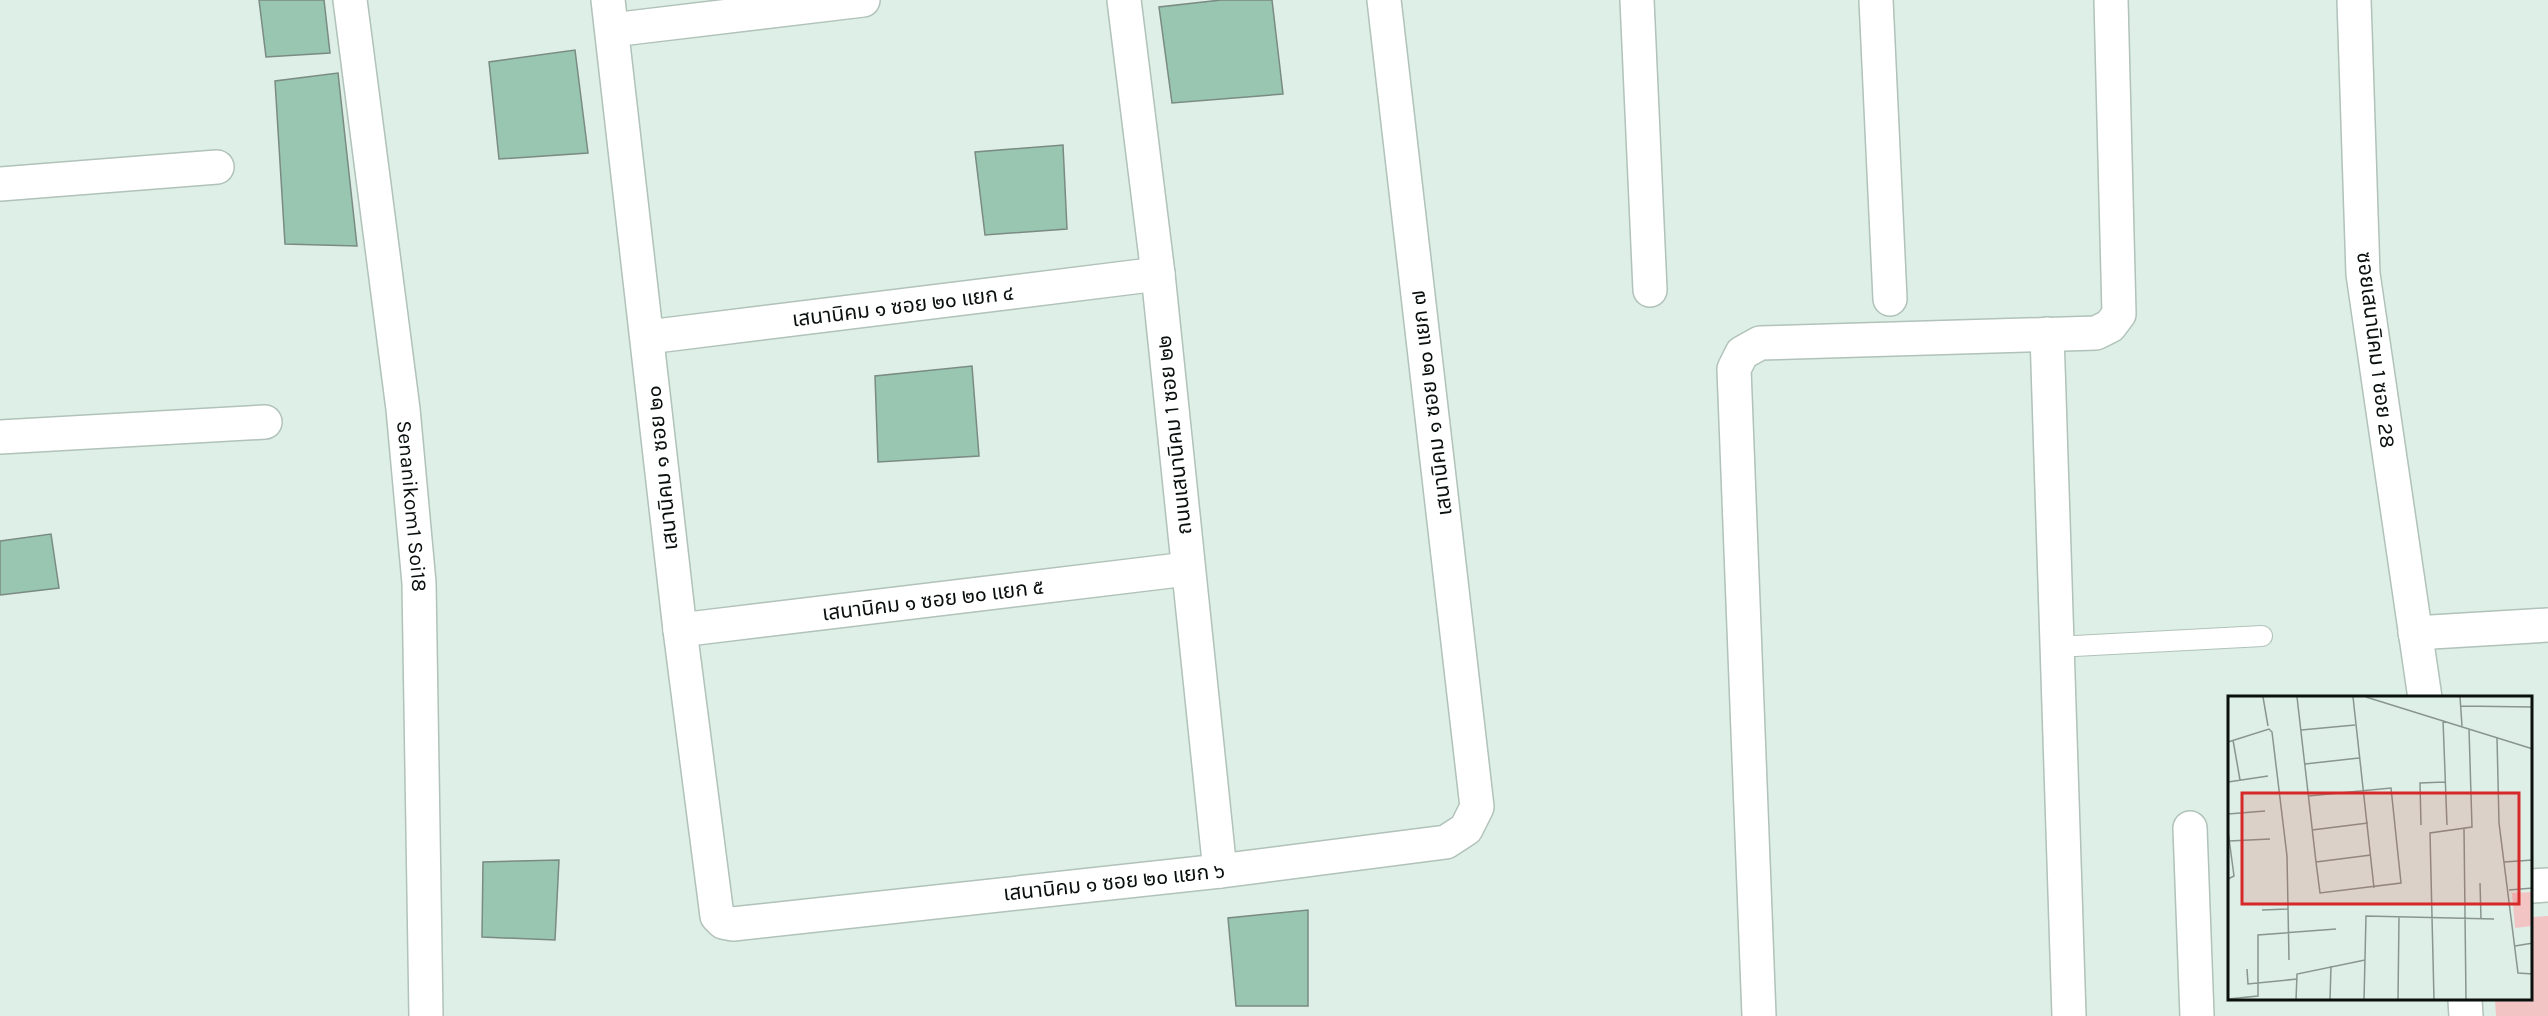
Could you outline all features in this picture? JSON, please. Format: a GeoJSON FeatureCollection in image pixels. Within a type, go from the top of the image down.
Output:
{"type":"FeatureCollection","features":[{"type":"Feature","properties":{"kind":"street","name":"Senanikom1 Soi18"},"geometry":{"type":"LineString","coordinates":[[350,0],[403,409],[419,583],[426,1016]]}},
{"type":"Feature","properties":{"kind":"street"},"geometry":{"type":"LineString","coordinates":[[610,15],[863,0]]}},
{"type":"Feature","properties":{"kind":"street","name":"ถนนเสนานิคม 1 ซอย ๒๒"},"geometry":{"type":"LineString","coordinates":[[1124,0],[1158,274],[1220,871]]}},
{"type":"Feature","properties":{"kind":"street","name":"เสนานิคม ๑ ซอย ๒๐ แยก ๗"},"geometry":{"type":"LineString","coordinates":[[1384,0],[1477,807]]}},
{"type":"Feature","properties":{"kind":"street"},"geometry":{"type":"LineString","coordinates":[[1636,0],[1650,290]]}},
{"type":"Feature","properties":{"kind":"street"},"geometry":{"type":"LineString","coordinates":[[1876,0],[1890,299]]}},
{"type":"Feature","properties":{"kind":"street"},"geometry":{"type":"LineString","coordinates":[[1759,1016],[1734,369],[1742,353],[1761,343],[2096,333],[2110,326],[2119,314],[2110,0]]}},
{"type":"Feature","properties":{"kind":"street","name":"ซอยเสนานิคม 1 ซอย 28"},"geometry":{"type":"LineString","coordinates":[[2354,0],[2363,274],[2425,696]]}},
{"type":"Feature","properties":{"kind":"street","name":"เสนานิคม ๑ ซอย ๒๐"},"geometry":{"type":"LineString","coordinates":[[610,15],[680,630],[717,916],[723,922],[733,924]]}},
{"type":"Feature","properties":{"kind":"street"},"geometry":{"type":"LineString","coordinates":[[0,184],[217,167]]}},
{"type":"Feature","properties":{"kind":"street","name":"เสนานิคม ๑ ซอย ๒๐ แยก ๔"},"geometry":{"type":"LineString","coordinates":[[648,337],[1158,274]]}},
{"type":"Feature","properties":{"kind":"street"},"geometry":{"type":"LineString","coordinates":[[2047,334],[2069,1016]]}},
{"type":"Feature","properties":{"kind":"street"},"geometry":{"type":"LineString","coordinates":[[0,437],[265,422]]}},
{"type":"Feature","properties":{"kind":"street","name":"เสนานิคม ๑ ซอย ๒๐ แยก ๕"},"geometry":{"type":"LineString","coordinates":[[680,630],[1187,569]]}},
{"type":"Feature","properties":{"kind":"street"},"geometry":{"type":"LineString","coordinates":[[2415,633],[2548,625]]}},
{"type":"Feature","properties":{"kind":"street","name":"เสนานิคม ๑ ซอย ๒๐ แยก ๖"},"geometry":{"type":"LineString","coordinates":[[733,924],[1220,871],[1446,842],[1466,829],[1477,807]]}},
{"type":"Feature","properties":{"kind":"street"},"geometry":{"type":"LineString","coordinates":[[2190,828],[2197,1016]]}},
{"type":"Feature","properties":{"kind":"street"},"geometry":{"type":"LineString","coordinates":[[2533,886],[2548,885]]}},
{"type":"Feature","properties":{"kind":"street"},"geometry":{"type":"LineString","coordinates":[[2465,1001],[2466,1016]]}},
{"type":"Feature","properties":{"kind":"lane"},"geometry":{"type":"LineString","coordinates":[[2056,647],[2262,636]]}},
{"type":"Feature","properties":{"kind":"shaded area"},"geometry":{"type":"Polygon","coordinates":[[[2548,916],[2548,1016],[2496,1016],[2495,1001],[2533,1001],[2533,917],[2548,916]]]}},
{"type":"Feature","properties":{"kind":"building"},"geometry":{"type":"Polygon","coordinates":[[[259,0],[324,0],[330,53],[266,57],[259,0]]]}},
{"type":"Feature","properties":{"kind":"building"},"geometry":{"type":"Polygon","coordinates":[[[1221,0],[1272,0],[1283,94],[1172,103],[1159,7],[1221,0]]]}},
{"type":"Feature","properties":{"kind":"building"},"geometry":{"type":"Polygon","coordinates":[[[575,50],[588,153],[499,159],[489,62],[575,50]]]}},
{"type":"Feature","properties":{"kind":"building"},"geometry":{"type":"Polygon","coordinates":[[[338,73],[357,246],[285,244],[275,81],[338,73]]]}},
{"type":"Feature","properties":{"kind":"building"},"geometry":{"type":"Polygon","coordinates":[[[1063,145],[1067,229],[985,235],[975,152],[1063,145]]]}},
{"type":"Feature","properties":{"kind":"building"},"geometry":{"type":"Polygon","coordinates":[[[972,366],[979,456],[878,462],[875,376],[972,366]]]}},
{"type":"Feature","properties":{"kind":"building"},"geometry":{"type":"Polygon","coordinates":[[[51,534],[59,588],[0,595],[0,541],[51,534]]]}},
{"type":"Feature","properties":{"kind":"building"},"geometry":{"type":"Polygon","coordinates":[[[559,860],[555,940],[482,937],[483,862],[559,860]]]}},
{"type":"Feature","properties":{"kind":"building"},"geometry":{"type":"Polygon","coordinates":[[[1308,910],[1308,1006],[1236,1006],[1228,918],[1308,910]]]}}]}
